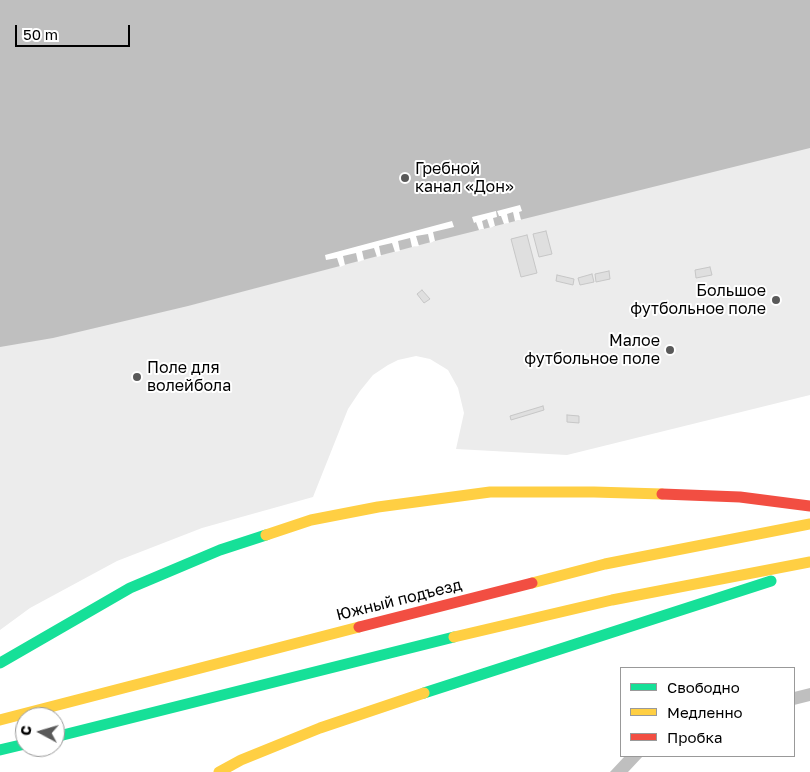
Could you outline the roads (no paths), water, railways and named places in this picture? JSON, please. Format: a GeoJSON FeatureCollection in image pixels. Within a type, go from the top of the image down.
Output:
{"type":"FeatureCollection","features":[{"type":"Feature","properties":{"kind":"main road"},"geometry":{"type":"LineString","coordinates":[[0,663],[130,588],[220,550],[311,520],[378,507],[490,492],[594,492],[740,497],[810,506]]}},
{"type":"Feature","properties":{"kind":"main road","name":"Южный подъезд"},"geometry":{"type":"LineString","coordinates":[[0,720],[605,564],[810,524]]}},
{"type":"Feature","properties":{"kind":"main road"},"geometry":{"type":"LineString","coordinates":[[65,734],[413,647],[612,600],[810,562]]}},
{"type":"Feature","properties":{"kind":"main road"},"geometry":{"type":"LineString","coordinates":[[219,772],[241,760],[320,728],[810,568]]}},
{"type":"Feature","properties":{"kind":"main road"},"geometry":{"type":"LineString","coordinates":[[0,750],[15,746]]}},
{"type":"Feature","properties":{"kind":"place","name":"Гребной канал «Дон»"},"geometry":{"type":"Point","coordinates":[405,178]}},
{"type":"Feature","properties":{"kind":"place","name":"Большое футбольное поле"},"geometry":{"type":"Point","coordinates":[776,300]}},
{"type":"Feature","properties":{"kind":"place","name":"Малое футбольное поле"},"geometry":{"type":"Point","coordinates":[670,350]}},
{"type":"Feature","properties":{"kind":"place","name":"Поле для волейбола"},"geometry":{"type":"Point","coordinates":[137,377]}}]}
